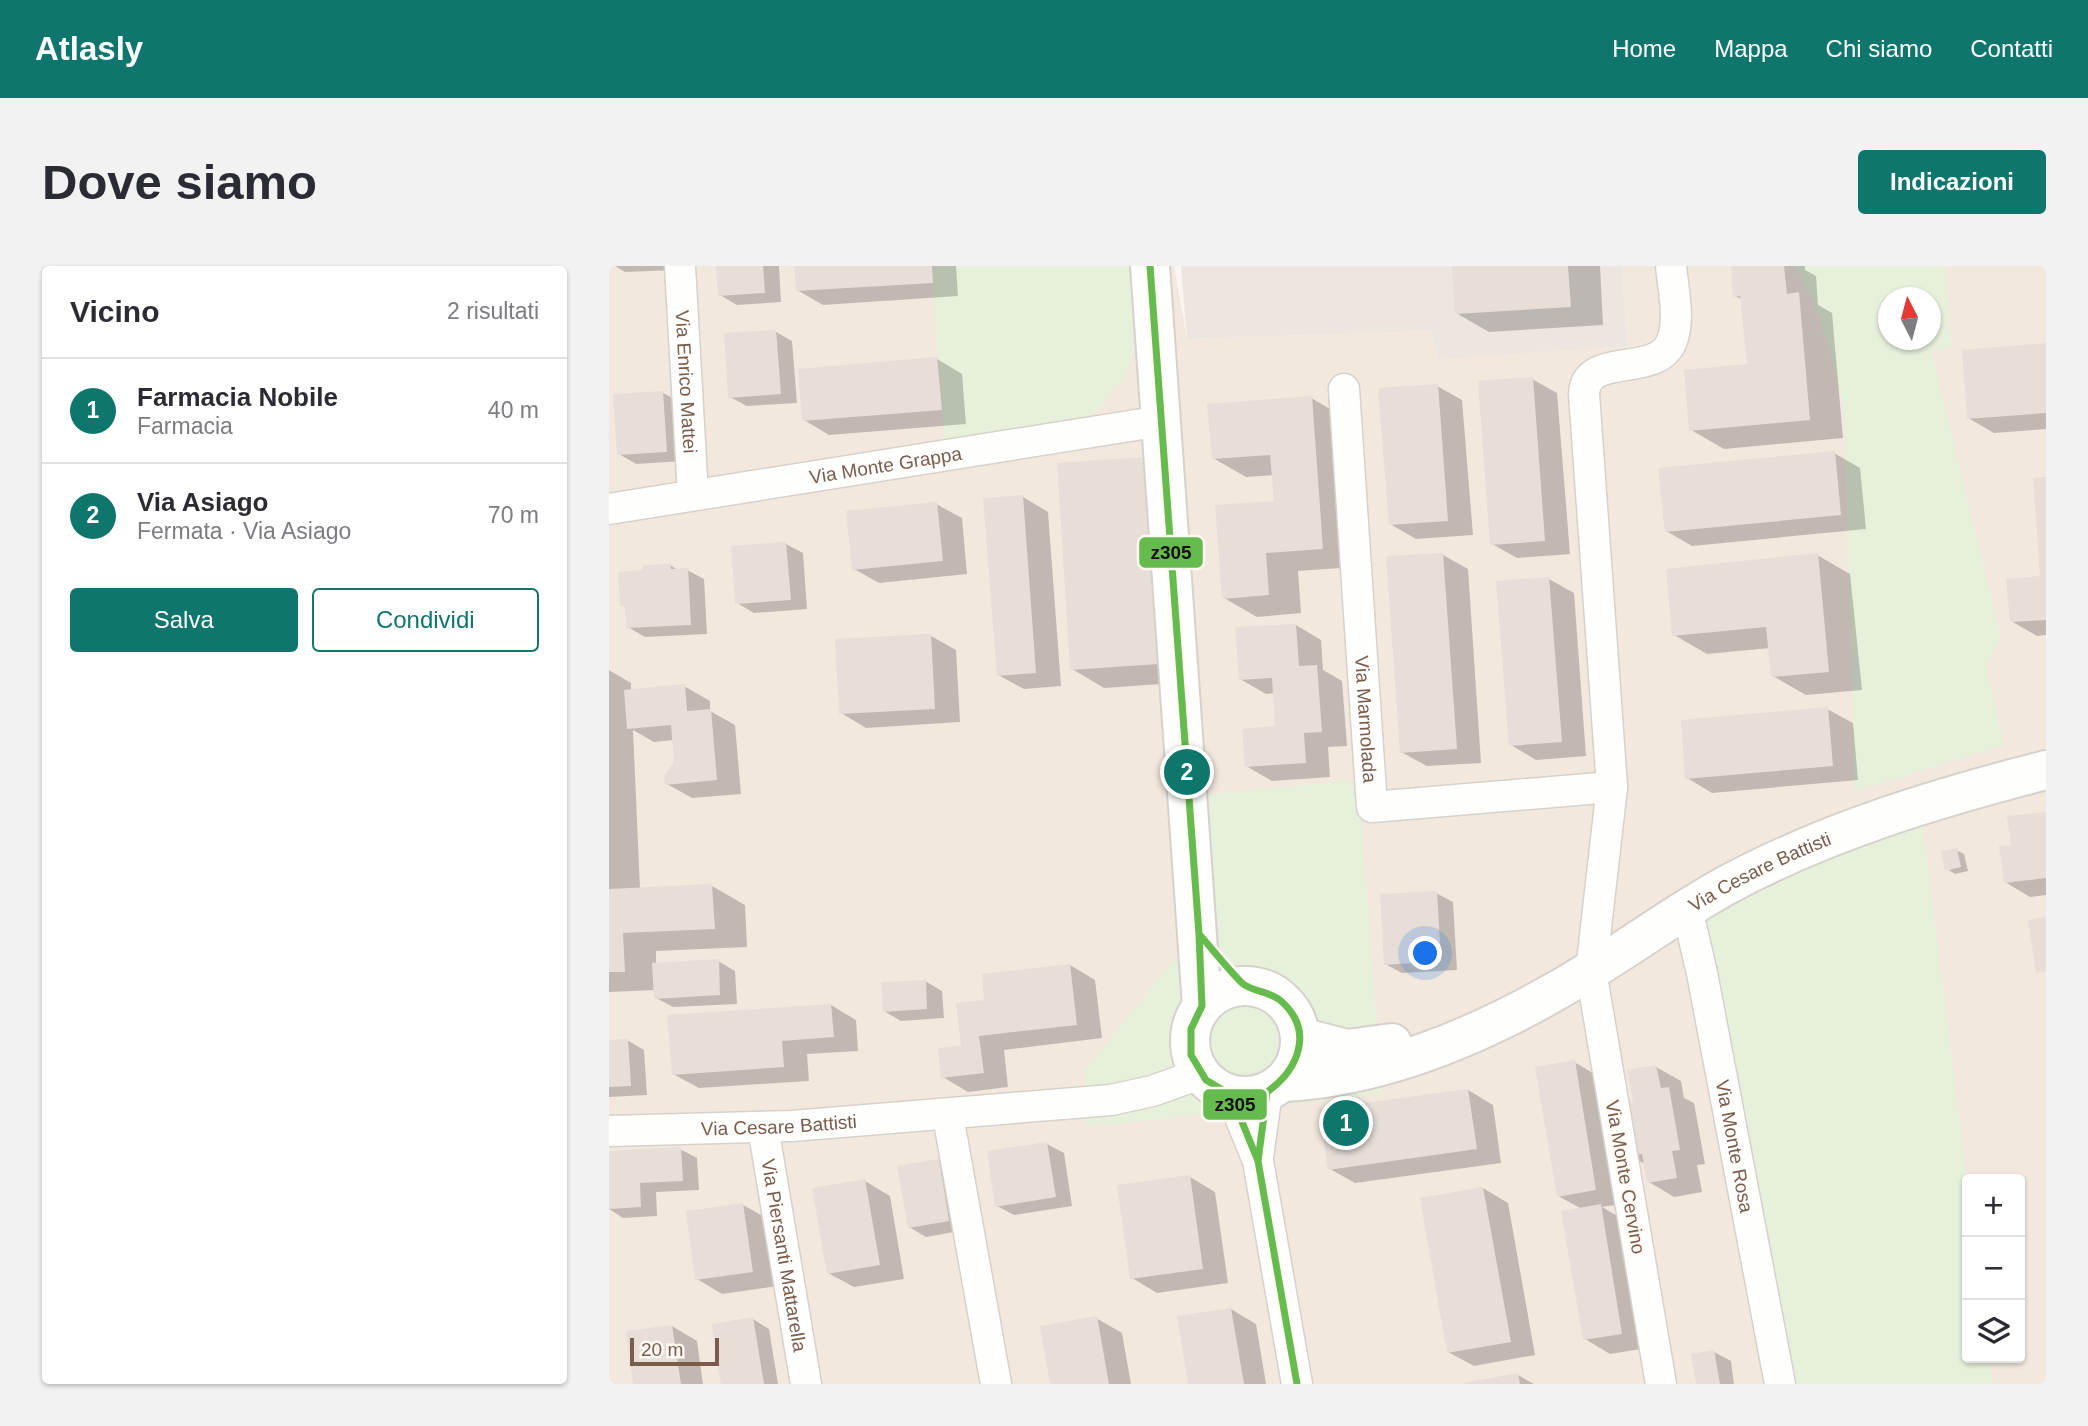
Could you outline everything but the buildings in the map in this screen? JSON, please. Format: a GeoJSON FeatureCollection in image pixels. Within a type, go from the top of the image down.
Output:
{"type":"FeatureCollection","features":[{"type":"Feature","properties":{"kind":"street","name":"Via Enrico Mattei"},"geometry":{"type":"LineString","coordinates":[[680,266],[693,495]]}},
{"type":"Feature","properties":{"kind":"street"},"geometry":{"type":"LineString","coordinates":[[1150,266],[1202,1006]]}},
{"type":"Feature","properties":{"kind":"street"},"geometry":{"type":"LineString","coordinates":[[1591,971],[1612,787],[1584,387],[1589,377],[1599,371],[1654,358],[1671,345],[1675,325],[1671,266]]}},
{"type":"Feature","properties":{"kind":"street","name":"Via Marmolada"},"geometry":{"type":"LineString","coordinates":[[1344,389],[1372,807],[1612,787]]}},
{"type":"Feature","properties":{"kind":"street","name":"Via Monte Grappa"},"geometry":{"type":"LineString","coordinates":[[609,509],[1161,421]]}},
{"type":"Feature","properties":{"kind":"street","name":"Via Cesare Battisti"},"geometry":{"type":"LineString","coordinates":[[1260,1090],[1348,1074],[1431,1050],[1540,1001],[1687,909],[1774,861],[1865,824],[1952,795],[2046,770]]}},
{"type":"Feature","properties":{"kind":"street","name":"Via Monte Rosa"},"geometry":{"type":"LineString","coordinates":[[1687,909],[1702,972],[1780,1384]]}},
{"type":"Feature","properties":{"kind":"street"},"geometry":{"type":"LineString","coordinates":[[1199,934],[1245,986]]}},
{"type":"Feature","properties":{"kind":"street","name":"Via Monte Cervino"},"geometry":{"type":"LineString","coordinates":[[1591,971],[1661,1384]]}},
{"type":"Feature","properties":{"kind":"street"},"geometry":{"type":"LineString","coordinates":[[1245,986],[1262,989],[1283,1001],[1296,1018],[1300,1037],[1295,1062],[1260,1090],[1209,1084],[1200,1074],[1191,1055],[1189,1040],[1193,1020],[1202,1006],[1220,992],[1245,986]]}},
{"type":"Feature","properties":{"kind":"street","name":"Via Cesare Battisti"},"geometry":{"type":"LineString","coordinates":[[1300,1037],[1338,1048],[1361,1048],[1497,1021]]}},
{"type":"Feature","properties":{"kind":"street","name":"Via Cesare Battisti"},"geometry":{"type":"LineString","coordinates":[[609,1131],[763,1127],[948,1116],[1128,1098],[1200,1074]]}},
{"type":"Feature","properties":{"kind":"street"},"geometry":{"type":"LineString","coordinates":[[1260,1090],[1258,1161],[1297,1384]]}},
{"type":"Feature","properties":{"kind":"street"},"geometry":{"type":"LineString","coordinates":[[948,1116],[996,1384]]}},
{"type":"Feature","properties":{"kind":"street","name":"Via Piersanti Mattarella"},"geometry":{"type":"LineString","coordinates":[[763,1127],[806,1384]]}},
{"type":"Feature","properties":{"kind":"shaded area"},"geometry":{"type":"Polygon","coordinates":[[[609,266],[1174,266],[1187,339],[1435,331],[1627,346],[1622,266],[2046,266],[2046,1384],[609,1384],[609,266]]]}},
{"type":"Feature","properties":{"kind":"shaded area"},"geometry":{"type":"Polygon","coordinates":[[[1181,266],[1622,266],[1627,346],[1439,359],[1431,331],[1187,339],[1181,266]]]}},
{"type":"Feature","properties":{"kind":"green space"},"geometry":{"type":"Polygon","coordinates":[[[931,266],[1133,266],[1139,337],[1123,380],[1098,410],[1072,424],[945,444],[931,266]]]}},
{"type":"Feature","properties":{"kind":"green space"},"geometry":{"type":"Polygon","coordinates":[[[1795,266],[1945,266],[1952,348],[1941,349],[1941,287],[1878,287],[1878,350],[1931,350],[2001,638],[1986,665],[2004,745],[1855,791],[1844,410],[1825,336],[1812,300],[1795,266]]]}},
{"type":"Feature","properties":{"kind":"green space"},"geometry":{"type":"Polygon","coordinates":[[[1358,780],[1382,1094],[1087,1127],[1085,1070],[1177,956],[1197,913],[1189,796],[1358,780]]]}},
{"type":"Feature","properties":{"kind":"green space"},"geometry":{"type":"Polygon","coordinates":[[[1923,826],[1966,1174],[1962,1174],[1962,1363],[1990,1363],[1992,1384],[1783,1384],[1701,915],[1778,877],[1923,826]]]}},
{"type":"Feature","properties":{"kind":"transit line","name":"z305"},"geometry":{"type":"LineString","coordinates":[[1150,266],[1199,934],[1202,1006],[1191,1029],[1191,1055],[1206,1080],[1231,1095],[1258,1161],[1297,1384]]}},
{"type":"Feature","properties":{"kind":"transit line","name":"z305"},"geometry":{"type":"LineString","coordinates":[[1199,934],[1242,983],[1281,1001],[1298,1025],[1300,1037],[1294,1061],[1287,1073],[1267,1092],[1258,1161]]}},
{"type":"Feature","properties":{"kind":"place","name":"Via Asiago"},"geometry":{"type":"Point","coordinates":[1187,772]}},
{"type":"Feature","properties":{"kind":"place","name":"Farmacia Nobile"},"geometry":{"type":"Point","coordinates":[1346,1123]}}]}
